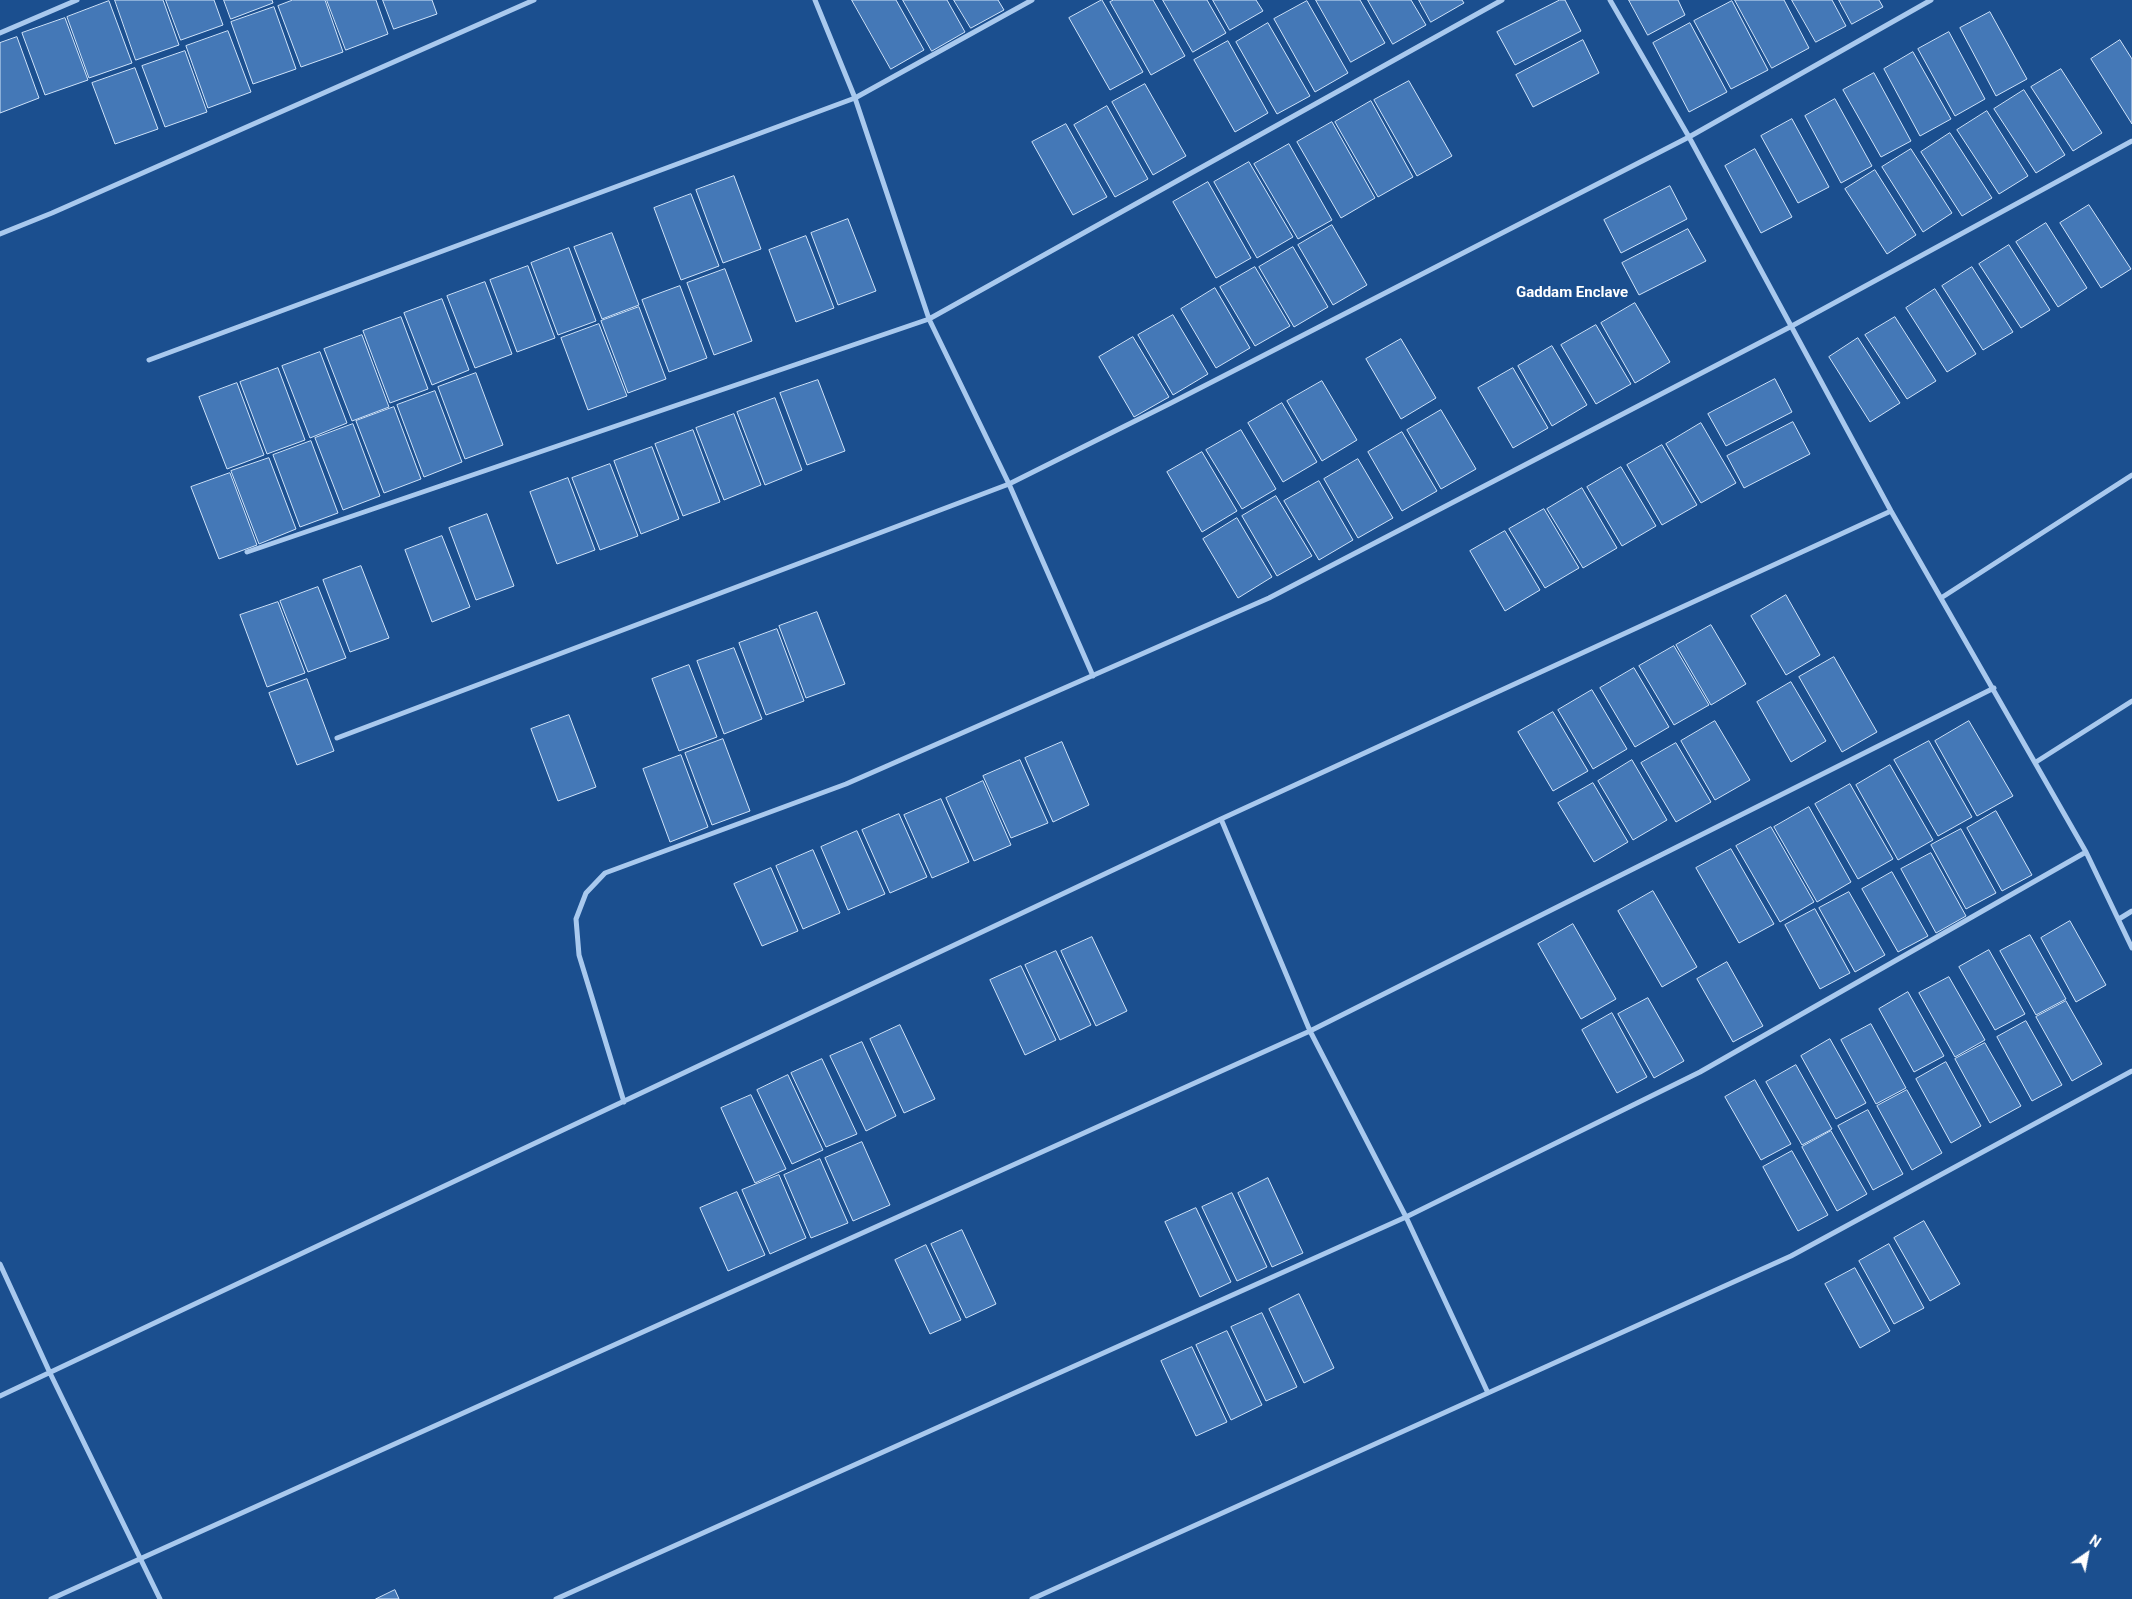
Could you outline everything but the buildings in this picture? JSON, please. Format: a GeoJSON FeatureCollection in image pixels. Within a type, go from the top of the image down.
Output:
{"type":"FeatureCollection","features":[{"type":"Feature","properties":{"kind":"street"},"geometry":{"type":"LineString","coordinates":[[0,33],[77,0]]}},
{"type":"Feature","properties":{"kind":"street"},"geometry":{"type":"LineString","coordinates":[[0,234],[534,0]]}},
{"type":"Feature","properties":{"kind":"street"},"geometry":{"type":"LineString","coordinates":[[815,0],[855,98],[929,319],[1009,484],[1093,676]]}},
{"type":"Feature","properties":{"kind":"street"},"geometry":{"type":"LineString","coordinates":[[149,360],[855,98],[1032,0]]}},
{"type":"Feature","properties":{"kind":"street"},"geometry":{"type":"LineString","coordinates":[[247,552],[929,319],[1502,0]]}},
{"type":"Feature","properties":{"kind":"street"},"geometry":{"type":"LineString","coordinates":[[1610,0],[1689,137],[1891,511],[1994,688],[2086,852],[2132,948]]}},
{"type":"Feature","properties":{"kind":"street"},"geometry":{"type":"LineString","coordinates":[[337,738],[1009,484],[1689,137],[1931,0]]}},
{"type":"Feature","properties":{"kind":"street"},"geometry":{"type":"LineString","coordinates":[[624,1102],[579,955],[576,919],[586,893],[605,873],[846,784],[1269,598],[1790,327],[2132,141]]}},
{"type":"Feature","properties":{"kind":"street"},"geometry":{"type":"LineString","coordinates":[[1941,598],[2132,474]]}},
{"type":"Feature","properties":{"kind":"street"},"geometry":{"type":"LineString","coordinates":[[0,1396],[1221,819],[1891,511]]}},
{"type":"Feature","properties":{"kind":"street"},"geometry":{"type":"LineString","coordinates":[[51,1599],[1310,1031],[1994,688]]}},
{"type":"Feature","properties":{"kind":"street"},"geometry":{"type":"LineString","coordinates":[[2036,762],[2132,701]]}},
{"type":"Feature","properties":{"kind":"street"},"geometry":{"type":"LineString","coordinates":[[1221,819],[1310,1031],[1406,1217],[1488,1393]]}},
{"type":"Feature","properties":{"kind":"street"},"geometry":{"type":"LineString","coordinates":[[556,1599],[1406,1217],[1700,1072],[2086,852]]}},
{"type":"Feature","properties":{"kind":"street"},"geometry":{"type":"LineString","coordinates":[[2119,919],[2132,911]]}},
{"type":"Feature","properties":{"kind":"street"},"geometry":{"type":"LineString","coordinates":[[1032,1599],[1791,1256],[2132,1071]]}},
{"type":"Feature","properties":{"kind":"street"},"geometry":{"type":"LineString","coordinates":[[0,1264],[50,1374],[160,1599]]}},
{"type":"Feature","properties":{"kind":"district","name":"Gaddam Enclave"},"geometry":{"type":"Point","coordinates":[1572,293]}}]}
